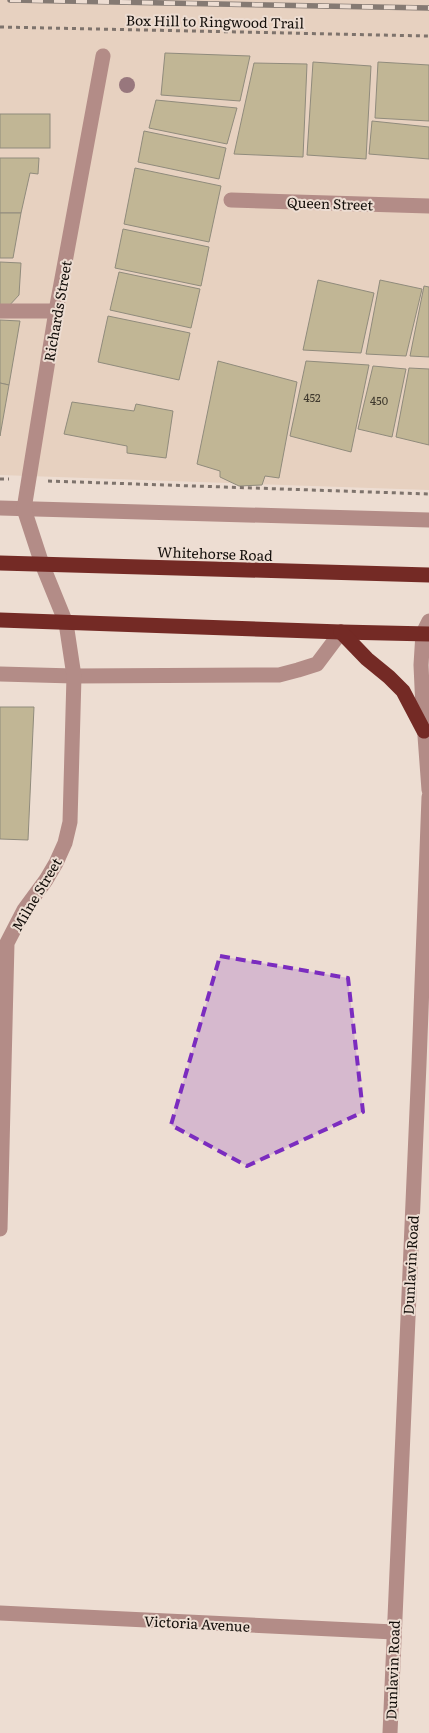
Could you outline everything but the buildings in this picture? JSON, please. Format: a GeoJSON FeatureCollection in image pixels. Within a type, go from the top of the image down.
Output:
{"type":"FeatureCollection","features":[{"type":"Feature","properties":{"kind":"highway","name":"Whitehorse Road"},"geometry":{"type":"LineString","coordinates":[[0,563],[429,575]]}},
{"type":"Feature","properties":{"kind":"highway"},"geometry":{"type":"LineString","coordinates":[[0,620],[341,632],[427,629]]}},
{"type":"Feature","properties":{"kind":"highway"},"geometry":{"type":"LineString","coordinates":[[341,632],[367,659],[403,691],[424,731]]}},
{"type":"Feature","properties":{"kind":"street","name":"Richards Street"},"geometry":{"type":"LineString","coordinates":[[42,564],[24,509],[56,311],[103,56]]}},
{"type":"Feature","properties":{"kind":"street","name":"Queen Street"},"geometry":{"type":"LineString","coordinates":[[231,200],[429,206]]}},
{"type":"Feature","properties":{"kind":"street"},"geometry":{"type":"LineString","coordinates":[[0,311],[56,311]]}},
{"type":"Feature","properties":{"kind":"street"},"geometry":{"type":"LineString","coordinates":[[0,508],[429,520]]}},
{"type":"Feature","properties":{"kind":"street","name":"Milne Street"},"geometry":{"type":"LineString","coordinates":[[0,1229],[8,943],[24,910],[46,880],[65,844],[70,822],[74,676],[66,623],[42,564]]}},
{"type":"Feature","properties":{"kind":"street"},"geometry":{"type":"LineString","coordinates":[[427,629],[422,665],[424,731],[429,790]]}},
{"type":"Feature","properties":{"kind":"street"},"geometry":{"type":"LineString","coordinates":[[0,674],[74,676],[278,675],[317,664],[341,632]]}},
{"type":"Feature","properties":{"kind":"street","name":"Dunlavin Road"},"geometry":{"type":"LineString","coordinates":[[390,1733],[424,1065],[429,797]]}},
{"type":"Feature","properties":{"kind":"street","name":"Victoria Avenue"},"geometry":{"type":"LineString","coordinates":[[0,1613],[394,1632]]}},
{"type":"Feature","properties":{"kind":"path","name":"Box Hill to Ringwood Trail"},"geometry":{"type":"LineString","coordinates":[[0,27],[429,36]]}},
{"type":"Feature","properties":{"kind":"path"},"geometry":{"type":"LineString","coordinates":[[0,479],[429,494]]}},
{"type":"Feature","properties":{"kind":"highlighted area"},"geometry":{"type":"Polygon","coordinates":[[[220,956],[348,978],[363,1112],[247,1166],[171,1125],[220,956]]]}},
{"type":"Feature","properties":{"kind":"shaded area"},"geometry":{"type":"Polygon","coordinates":[[[0,0],[429,0],[429,490],[0,475],[0,0]]]}},
{"type":"Feature","properties":{"kind":"railway"},"geometry":{"type":"LineString","coordinates":[[10,0],[429,8]]}}]}
